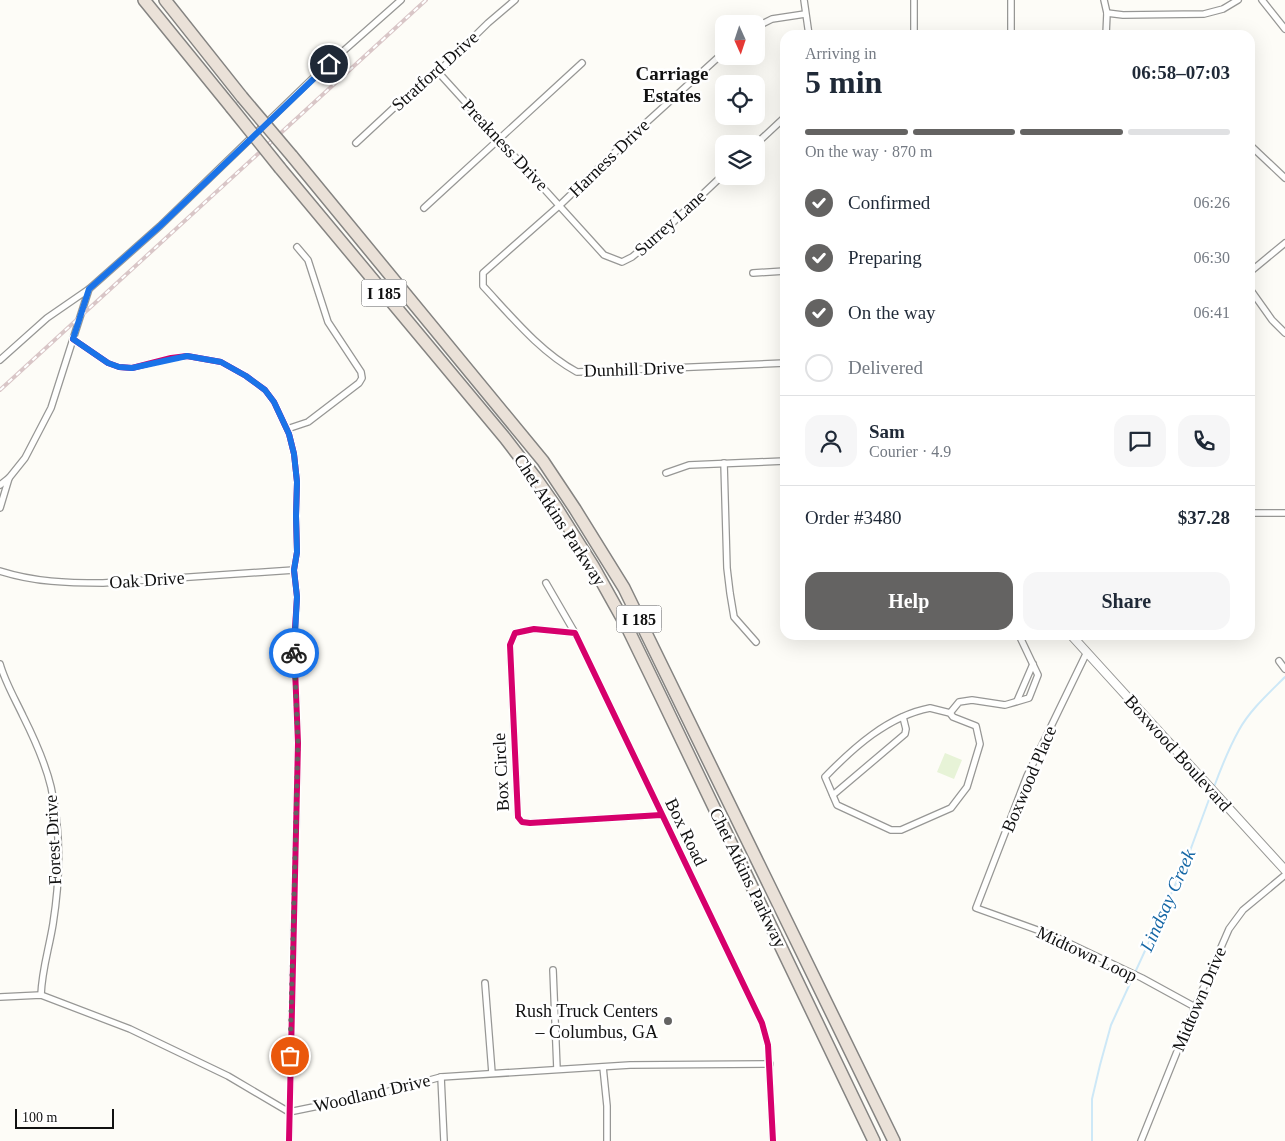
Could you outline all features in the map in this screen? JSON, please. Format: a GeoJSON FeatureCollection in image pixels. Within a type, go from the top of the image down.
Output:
{"type":"FeatureCollection","features":[{"type":"Feature","properties":{"kind":"highway","name":"Chet Atkins Parkway"},"geometry":{"type":"LineString","coordinates":[[144,0],[280,168],[505,438],[556,507],[593,566],[662,697],[874,1141]]}},
{"type":"Feature","properties":{"kind":"highway","name":"Chet Atkins Parkway"},"geometry":{"type":"LineString","coordinates":[[165,0],[543,461],[575,509],[624,588],[894,1141]]}},
{"type":"Feature","properties":{"kind":"highway"},"geometry":{"type":"LineString","coordinates":[[844,1076],[868,1141]]}},
{"type":"Feature","properties":{"kind":"highway"},"geometry":{"type":"LineString","coordinates":[[871,1092],[898,1141]]}},
{"type":"Feature","properties":{"kind":"street"},"geometry":{"type":"LineString","coordinates":[[0,360],[47,318],[89,289],[160,226],[314,77],[401,0]]}},
{"type":"Feature","properties":{"kind":"street","name":"Stratford Drive"},"geometry":{"type":"LineString","coordinates":[[356,143],[398,104],[438,72],[514,0]]}},
{"type":"Feature","properties":{"kind":"street"},"geometry":{"type":"LineString","coordinates":[[804,0],[808,30]]}},
{"type":"Feature","properties":{"kind":"street"},"geometry":{"type":"LineString","coordinates":[[914,0],[914,30]]}},
{"type":"Feature","properties":{"kind":"street"},"geometry":{"type":"LineString","coordinates":[[1010,30],[1011,0]]}},
{"type":"Feature","properties":{"kind":"street"},"geometry":{"type":"LineString","coordinates":[[1104,0],[1107,13],[1106,30]]}},
{"type":"Feature","properties":{"kind":"street"},"geometry":{"type":"LineString","coordinates":[[1107,13],[1123,15],[1204,14],[1223,9],[1238,0]]}},
{"type":"Feature","properties":{"kind":"street"},"geometry":{"type":"LineString","coordinates":[[1262,0],[1285,29]]}},
{"type":"Feature","properties":{"kind":"street"},"geometry":{"type":"LineString","coordinates":[[765,22],[772,19],[805,14]]}},
{"type":"Feature","properties":{"kind":"street","name":"Harness Drive"},"geometry":{"type":"LineString","coordinates":[[493,264],[560,205],[715,60]]}},
{"type":"Feature","properties":{"kind":"street"},"geometry":{"type":"LineString","coordinates":[[424,208],[582,63]]}},
{"type":"Feature","properties":{"kind":"street","name":"Preakness Drive"},"geometry":{"type":"LineString","coordinates":[[438,72],[604,255],[613,259]]}},
{"type":"Feature","properties":{"kind":"street"},"geometry":{"type":"LineString","coordinates":[[765,136],[780,122]]}},
{"type":"Feature","properties":{"kind":"street"},"geometry":{"type":"LineString","coordinates":[[1255,150],[1285,178]]}},
{"type":"Feature","properties":{"kind":"street","name":"Surrey Lane"},"geometry":{"type":"LineString","coordinates":[[613,259],[622,262],[632,257],[668,227],[715,183]]}},
{"type":"Feature","properties":{"kind":"street"},"geometry":{"type":"LineString","coordinates":[[1255,268],[1285,243]]}},
{"type":"Feature","properties":{"kind":"street"},"geometry":{"type":"LineString","coordinates":[[287,429],[308,422],[359,383],[362,378],[328,322],[308,260],[296,247]]}},
{"type":"Feature","properties":{"kind":"street","name":"Dunhill Drive"},"geometry":{"type":"LineString","coordinates":[[493,264],[483,272],[483,286],[524,330],[563,364],[577,372],[780,363]]}},
{"type":"Feature","properties":{"kind":"street"},"geometry":{"type":"LineString","coordinates":[[753,273],[780,271]]}},
{"type":"Feature","properties":{"kind":"street"},"geometry":{"type":"LineString","coordinates":[[0,485],[9,478],[25,458],[51,408],[89,289]]}},
{"type":"Feature","properties":{"kind":"street"},"geometry":{"type":"LineString","coordinates":[[1255,295],[1272,320],[1285,333]]}},
{"type":"Feature","properties":{"kind":"street"},"geometry":{"type":"LineString","coordinates":[[73,339],[108,363],[119,367],[132,368],[187,356],[221,362],[246,376],[265,390],[274,402],[287,429],[294,454],[297,482],[297,552],[294,570],[297,597],[294,644],[298,742],[289,1141]]}},
{"type":"Feature","properties":{"kind":"street"},"geometry":{"type":"LineString","coordinates":[[666,473],[689,465],[780,461]]}},
{"type":"Feature","properties":{"kind":"street"},"geometry":{"type":"LineString","coordinates":[[724,463],[726,568],[734,616],[756,642]]}},
{"type":"Feature","properties":{"kind":"street"},"geometry":{"type":"LineString","coordinates":[[0,508],[9,478]]}},
{"type":"Feature","properties":{"kind":"street"},"geometry":{"type":"LineString","coordinates":[[1255,513],[1285,514]]}},
{"type":"Feature","properties":{"kind":"street","name":"Oak Drive"},"geometry":{"type":"LineString","coordinates":[[0,571],[24,578],[73,583],[103,583],[294,570]]}},
{"type":"Feature","properties":{"kind":"street","name":"Box Road"},"geometry":{"type":"LineString","coordinates":[[546,582],[575,633],[762,1022],[766,1033],[770,1064],[773,1141]]}},
{"type":"Feature","properties":{"kind":"street","name":"Box Circle"},"geometry":{"type":"LineString","coordinates":[[575,633],[534,629],[515,633],[510,645],[518,817],[522,822],[530,823],[661,815]]}},
{"type":"Feature","properties":{"kind":"street"},"geometry":{"type":"LineString","coordinates":[[950,713],[959,702],[972,700],[1005,705],[1029,698],[1038,675],[1021,640]]}},
{"type":"Feature","properties":{"kind":"street","name":"Boxwood Boulevard"},"geometry":{"type":"LineString","coordinates":[[1076,640],[1285,870]]}},
{"type":"Feature","properties":{"kind":"street","name":"Boxwood Place"},"geometry":{"type":"LineString","coordinates":[[976,908],[1028,776],[1087,652]]}},
{"type":"Feature","properties":{"kind":"street"},"geometry":{"type":"LineString","coordinates":[[1279,661],[1284,668]]}},
{"type":"Feature","properties":{"kind":"street","name":"Forest Drive"},"geometry":{"type":"LineString","coordinates":[[0,664],[24,716],[51,786],[56,814],[58,852],[56,891],[53,924],[42,970],[40,995]]}},
{"type":"Feature","properties":{"kind":"street"},"geometry":{"type":"LineString","coordinates":[[1017,701],[1033,664]]}},
{"type":"Feature","properties":{"kind":"street"},"geometry":{"type":"LineString","coordinates":[[1025,685],[1033,688]]}},
{"type":"Feature","properties":{"kind":"street"},"geometry":{"type":"LineString","coordinates":[[930,708],[950,713],[953,717],[976,726],[980,744],[967,787],[951,808],[901,830],[891,830],[837,804],[825,777],[864,739],[914,711],[930,708]]}},
{"type":"Feature","properties":{"kind":"street"},"geometry":{"type":"LineString","coordinates":[[833,795],[905,734],[906,728],[903,717]]}},
{"type":"Feature","properties":{"kind":"street","name":"Midtown Drive"},"geometry":{"type":"LineString","coordinates":[[1141,1141],[1229,929],[1244,910],[1285,875]]}},
{"type":"Feature","properties":{"kind":"street","name":"Midtown Loop"},"geometry":{"type":"LineString","coordinates":[[976,908],[1054,936],[1142,978],[1195,1007]]}},
{"type":"Feature","properties":{"kind":"street"},"geometry":{"type":"LineString","coordinates":[[553,970],[557,1069]]}},
{"type":"Feature","properties":{"kind":"street"},"geometry":{"type":"LineString","coordinates":[[485,983],[492,1073]]}},
{"type":"Feature","properties":{"kind":"street","name":"Woodland Drive"},"geometry":{"type":"LineString","coordinates":[[0,997],[40,995],[130,1029],[228,1076],[289,1112],[382,1093],[441,1076],[603,1067],[770,1064]]}},
{"type":"Feature","properties":{"kind":"street"},"geometry":{"type":"LineString","coordinates":[[603,1067],[607,1106],[607,1141]]}},
{"type":"Feature","properties":{"kind":"street"},"geometry":{"type":"LineString","coordinates":[[441,1076],[444,1141]]}},
{"type":"Feature","properties":{"kind":"green space"},"geometry":{"type":"Polygon","coordinates":[[[945,753],[962,760],[954,779],[937,772],[945,753]]]}},
{"type":"Feature","properties":{"kind":"waterway","name":"Lindsay Creek"},"geometry":{"type":"LineString","coordinates":[[1214,787],[1235,737],[1243,723],[1260,702],[1285,677]]}},
{"type":"Feature","properties":{"kind":"waterway","name":"Lindsay Creek"},"geometry":{"type":"LineString","coordinates":[[1092,1141],[1092,1099],[1111,1025],[1187,859],[1211,794]]}},
{"type":"Feature","properties":{"kind":"railway"},"geometry":{"type":"LineString","coordinates":[[0,390],[426,0]]}},
{"type":"Feature","properties":{"kind":"cycle path"},"geometry":{"type":"LineString","coordinates":[[73,339],[108,363],[119,367],[132,368],[187,356],[221,362],[246,376],[265,390],[274,402],[289,434],[294,454],[297,482],[297,552],[294,570],[297,597],[294,644],[298,743],[289,1141]]}},
{"type":"Feature","properties":{"kind":"cycle path"},"geometry":{"type":"LineString","coordinates":[[661,815],[522,822],[518,817],[510,645],[515,633],[534,629],[575,633],[762,1023],[768,1045],[773,1141]]}},
{"type":"Feature","properties":{"kind":"way so far"},"geometry":{"type":"LineString","coordinates":[[290,1056],[298,742],[294,653]]}},
{"type":"Feature","properties":{"kind":"place","name":"Rush Truck Centers – Columbus, GA"},"geometry":{"type":"Point","coordinates":[668,1021]}},
{"type":"Feature","properties":{"kind":"district","name":"Carriage Estates"},"geometry":{"type":"Point","coordinates":[672,84]}},
{"type":"Feature","properties":{"kind":"route"},"geometry":{"type":"LineString","coordinates":[[294,653],[297,597],[294,570],[297,552],[297,482],[294,454],[289,434],[274,402],[265,390],[246,376],[221,362],[187,356],[132,368],[119,367],[108,363],[73,339],[89,289],[160,226],[329,64]]}}]}
